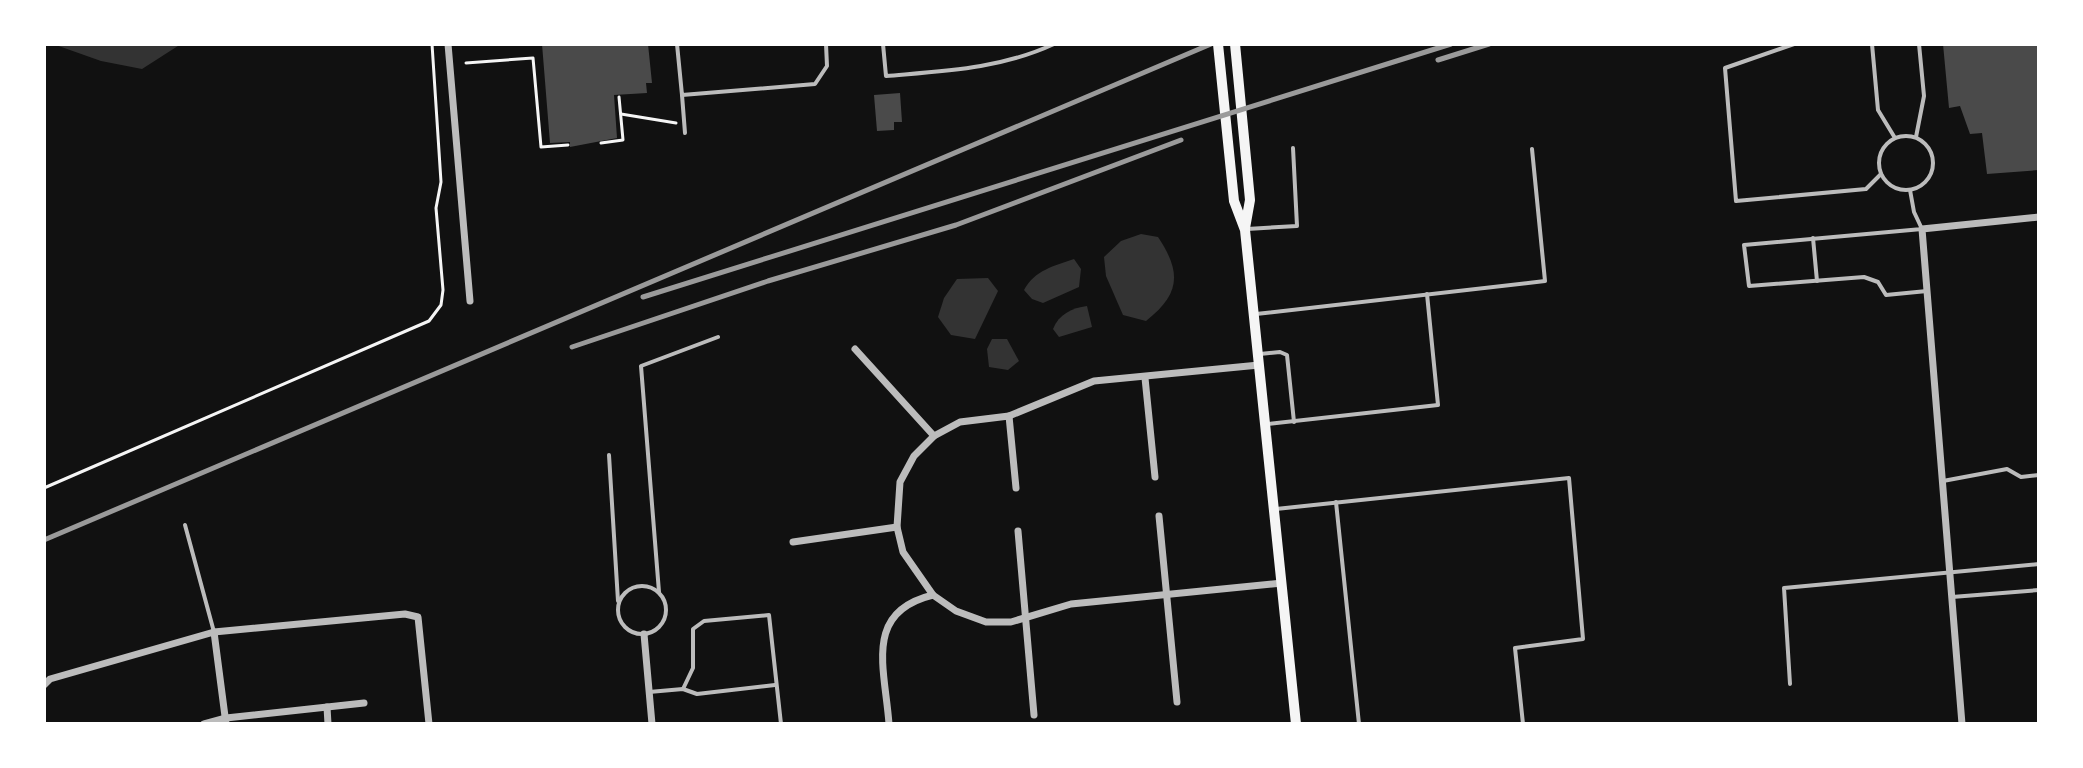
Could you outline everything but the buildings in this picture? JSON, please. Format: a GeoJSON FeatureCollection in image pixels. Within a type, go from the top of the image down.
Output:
{"type":"FeatureCollection","features":[{"type":"Feature","properties":{"kind":"main road"},"geometry":{"type":"LineString","coordinates":[[1218,44],[1234,201],[1245,230],[1296,724]]}},
{"type":"Feature","properties":{"kind":"main road"},"geometry":{"type":"LineString","coordinates":[[1235,44],[1250,200],[1245,230]]}},
{"type":"Feature","properties":{"kind":"street"},"geometry":{"type":"LineString","coordinates":[[448,44],[470,301]]}},
{"type":"Feature","properties":{"kind":"street"},"geometry":{"type":"LineString","coordinates":[[1962,724],[1922,229],[2039,217]]}},
{"type":"Feature","properties":{"kind":"street"},"geometry":{"type":"LineString","coordinates":[[855,349],[934,436]]}},
{"type":"Feature","properties":{"kind":"street"},"geometry":{"type":"LineString","coordinates":[[1258,360],[1145,378],[1094,381],[1009,416],[960,422],[934,436],[914,456],[900,482],[897,527],[903,552],[933,595],[956,611],[986,622],[1026,618],[1071,604],[1282,583]]}},
{"type":"Feature","properties":{"kind":"street"},"geometry":{"type":"LineString","coordinates":[[1145,378],[1155,477]]}},
{"type":"Feature","properties":{"kind":"street"},"geometry":{"type":"LineString","coordinates":[[1009,416],[1016,488]]}},
{"type":"Feature","properties":{"kind":"street"},"geometry":{"type":"LineString","coordinates":[[1159,516],[1177,702]]}},
{"type":"Feature","properties":{"kind":"street"},"geometry":{"type":"LineString","coordinates":[[793,542],[897,527]]}},
{"type":"Feature","properties":{"kind":"street"},"geometry":{"type":"LineString","coordinates":[[1018,531],[1034,715]]}},
{"type":"Feature","properties":{"kind":"street"},"geometry":{"type":"LineString","coordinates":[[889,724],[883,638],[891,615],[910,601],[933,595]]}},
{"type":"Feature","properties":{"kind":"street"},"geometry":{"type":"LineString","coordinates":[[44,685],[50,679],[214,632],[405,614],[418,617],[429,724]]}},
{"type":"Feature","properties":{"kind":"street"},"geometry":{"type":"LineString","coordinates":[[214,632],[226,721]]}},
{"type":"Feature","properties":{"kind":"street"},"geometry":{"type":"LineString","coordinates":[[644,634],[652,724]]}},
{"type":"Feature","properties":{"kind":"street"},"geometry":{"type":"LineString","coordinates":[[204,724],[364,703]]}},
{"type":"Feature","properties":{"kind":"street"},"geometry":{"type":"LineString","coordinates":[[327,707],[328,724]]}},
{"type":"Feature","properties":{"kind":"lane"},"geometry":{"type":"LineString","coordinates":[[677,44],[685,133]]}},
{"type":"Feature","properties":{"kind":"lane"},"geometry":{"type":"LineString","coordinates":[[682,95],[815,84],[827,66],[826,44]]}},
{"type":"Feature","properties":{"kind":"lane"},"geometry":{"type":"LineString","coordinates":[[883,44],[886,76],[976,69],[1051,45]]}},
{"type":"Feature","properties":{"kind":"lane"},"geometry":{"type":"LineString","coordinates":[[1794,44],[1725,68],[1736,201],[1866,189],[1881,174]]}},
{"type":"Feature","properties":{"kind":"lane"},"geometry":{"type":"LineString","coordinates":[[1872,44],[1878,110],[1895,138]]}},
{"type":"Feature","properties":{"kind":"lane"},"geometry":{"type":"LineString","coordinates":[[1916,137],[1924,96],[1919,44]]}},
{"type":"Feature","properties":{"kind":"lane"},"geometry":{"type":"LineString","coordinates":[[1916,137],[1928,145],[1933,166],[1923,184],[1910,190],[1890,185],[1881,174],[1880,153],[1895,138],[1916,137]]}},
{"type":"Feature","properties":{"kind":"lane"},"geometry":{"type":"LineString","coordinates":[[1245,230],[1297,226],[1293,148]]}},
{"type":"Feature","properties":{"kind":"lane"},"geometry":{"type":"LineString","coordinates":[[1254,314],[1545,281],[1532,149]]}},
{"type":"Feature","properties":{"kind":"lane"},"geometry":{"type":"LineString","coordinates":[[1910,190],[1914,212],[1922,229],[1744,245],[1749,286],[1864,277],[1878,282],[1886,295],[1927,291]]}},
{"type":"Feature","properties":{"kind":"lane"},"geometry":{"type":"LineString","coordinates":[[1813,238],[1817,281]]}},
{"type":"Feature","properties":{"kind":"lane"},"geometry":{"type":"LineString","coordinates":[[1265,424],[1438,405],[1427,294]]}},
{"type":"Feature","properties":{"kind":"lane"},"geometry":{"type":"LineString","coordinates":[[609,455],[623,625],[644,634],[658,628],[667,614],[667,606],[659,592],[641,366],[718,337]]}},
{"type":"Feature","properties":{"kind":"lane"},"geometry":{"type":"LineString","coordinates":[[1258,360],[1280,352],[1287,355],[1294,422]]}},
{"type":"Feature","properties":{"kind":"lane"},"geometry":{"type":"LineString","coordinates":[[1943,481],[2007,469],[2021,477],[2039,475]]}},
{"type":"Feature","properties":{"kind":"lane"},"geometry":{"type":"LineString","coordinates":[[1274,509],[1569,478],[1583,639],[1515,648],[1523,724]]}},
{"type":"Feature","properties":{"kind":"lane"},"geometry":{"type":"LineString","coordinates":[[1336,502],[1359,724]]}},
{"type":"Feature","properties":{"kind":"lane"},"geometry":{"type":"LineString","coordinates":[[185,525],[214,632]]}},
{"type":"Feature","properties":{"kind":"lane"},"geometry":{"type":"LineString","coordinates":[[1790,684],[1784,588],[1950,575],[2039,564]]}},
{"type":"Feature","properties":{"kind":"lane"},"geometry":{"type":"LineString","coordinates":[[619,603],[622,596],[636,586],[644,585],[659,592]]}},
{"type":"Feature","properties":{"kind":"lane"},"geometry":{"type":"LineString","coordinates":[[1952,597],[2039,590]]}},
{"type":"Feature","properties":{"kind":"lane"},"geometry":{"type":"LineString","coordinates":[[683,689],[693,668],[693,629],[704,621],[769,615],[781,724]]}},
{"type":"Feature","properties":{"kind":"lane"},"geometry":{"type":"LineString","coordinates":[[649,692],[683,689],[697,694],[775,685]]}},
{"type":"Feature","properties":{"kind":"path"},"geometry":{"type":"LineString","coordinates":[[44,488],[429,321],[441,305],[443,290],[436,208],[441,182],[432,44]]}},
{"type":"Feature","properties":{"kind":"path"},"geometry":{"type":"LineString","coordinates":[[466,63],[533,58],[541,147],[568,145]]}},
{"type":"Feature","properties":{"kind":"path"},"geometry":{"type":"LineString","coordinates":[[601,143],[623,140],[619,97]]}},
{"type":"Feature","properties":{"kind":"path"},"geometry":{"type":"LineString","coordinates":[[621,114],[684,124]]}},
{"type":"Feature","properties":{"kind":"shaded area"},"geometry":{"type":"Polygon","coordinates":[[[53,44],[181,44],[142,69],[101,61],[53,44]]]}},
{"type":"Feature","properties":{"kind":"shaded area"},"geometry":{"type":"Polygon","coordinates":[[[1141,234],[1158,237],[1174,272],[1174,282],[1166,302],[1146,321],[1123,315],[1106,276],[1104,257],[1121,241],[1141,234]]]}},
{"type":"Feature","properties":{"kind":"shaded area"},"geometry":{"type":"Polygon","coordinates":[[[1074,259],[1081,269],[1079,287],[1043,303],[1032,299],[1024,290],[1039,273],[1074,259]]]}},
{"type":"Feature","properties":{"kind":"shaded area"},"geometry":{"type":"Polygon","coordinates":[[[988,278],[998,291],[975,339],[951,335],[938,317],[944,298],[957,279],[988,278]]]}},
{"type":"Feature","properties":{"kind":"shaded area"},"geometry":{"type":"Polygon","coordinates":[[[1087,306],[1092,327],[1059,337],[1053,329],[1059,319],[1071,310],[1087,306]]]}},
{"type":"Feature","properties":{"kind":"shaded area"},"geometry":{"type":"Polygon","coordinates":[[[992,339],[1007,339],[1019,361],[1008,370],[989,367],[987,349],[992,339]]]}},
{"type":"Feature","properties":{"kind":"railway"},"geometry":{"type":"LineString","coordinates":[[44,540],[1211,44]]}},
{"type":"Feature","properties":{"kind":"railway"},"geometry":{"type":"LineString","coordinates":[[643,297],[1451,44]]}},
{"type":"Feature","properties":{"kind":"railway"},"geometry":{"type":"LineString","coordinates":[[1438,60],[1489,44]]}},
{"type":"Feature","properties":{"kind":"railway"},"geometry":{"type":"LineString","coordinates":[[572,347],[768,281],[956,225],[1181,140]]}}]}
